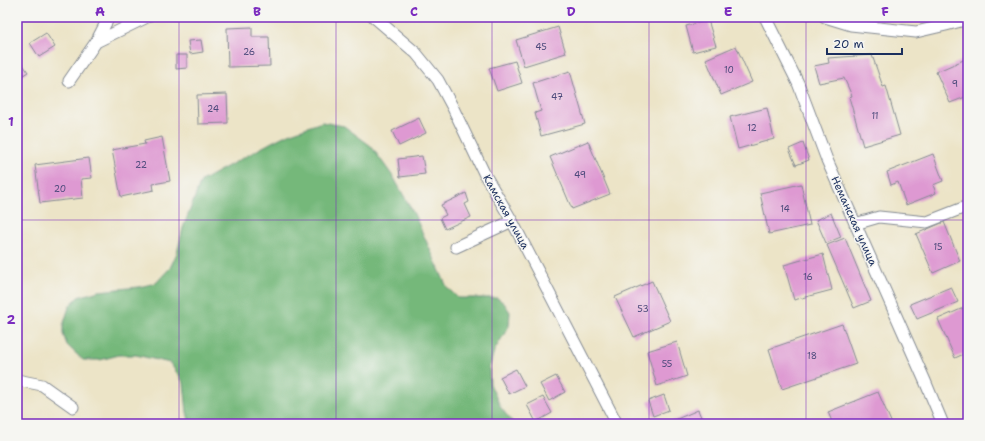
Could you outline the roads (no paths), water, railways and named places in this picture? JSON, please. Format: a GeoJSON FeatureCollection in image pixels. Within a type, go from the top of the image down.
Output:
{"type":"FeatureCollection","features":[{"type":"Feature","properties":{"kind":"lane"},"geometry":{"type":"LineString","coordinates":[[69,81],[96,42],[108,17]]}},
{"type":"Feature","properties":{"kind":"lane"},"geometry":{"type":"LineString","coordinates":[[96,42],[147,17]]}},
{"type":"Feature","properties":{"kind":"lane","name":"Камская улица"},"geometry":{"type":"LineString","coordinates":[[374,17],[416,53],[438,80],[453,108],[484,175],[512,221],[616,424]]}},
{"type":"Feature","properties":{"kind":"lane","name":"Неманская улица"},"geometry":{"type":"LineString","coordinates":[[765,17],[798,83],[827,160],[943,424]]}},
{"type":"Feature","properties":{"kind":"lane"},"geometry":{"type":"LineString","coordinates":[[825,17],[851,25],[916,32],[968,19]]}},
{"type":"Feature","properties":{"kind":"lane"},"geometry":{"type":"LineString","coordinates":[[855,224],[879,217],[928,222],[968,206]]}},
{"type":"Feature","properties":{"kind":"lane"},"geometry":{"type":"LineString","coordinates":[[456,247],[512,221]]}},
{"type":"Feature","properties":{"kind":"lane"},"geometry":{"type":"LineString","coordinates":[[17,380],[42,385],[73,407]]}}]}
